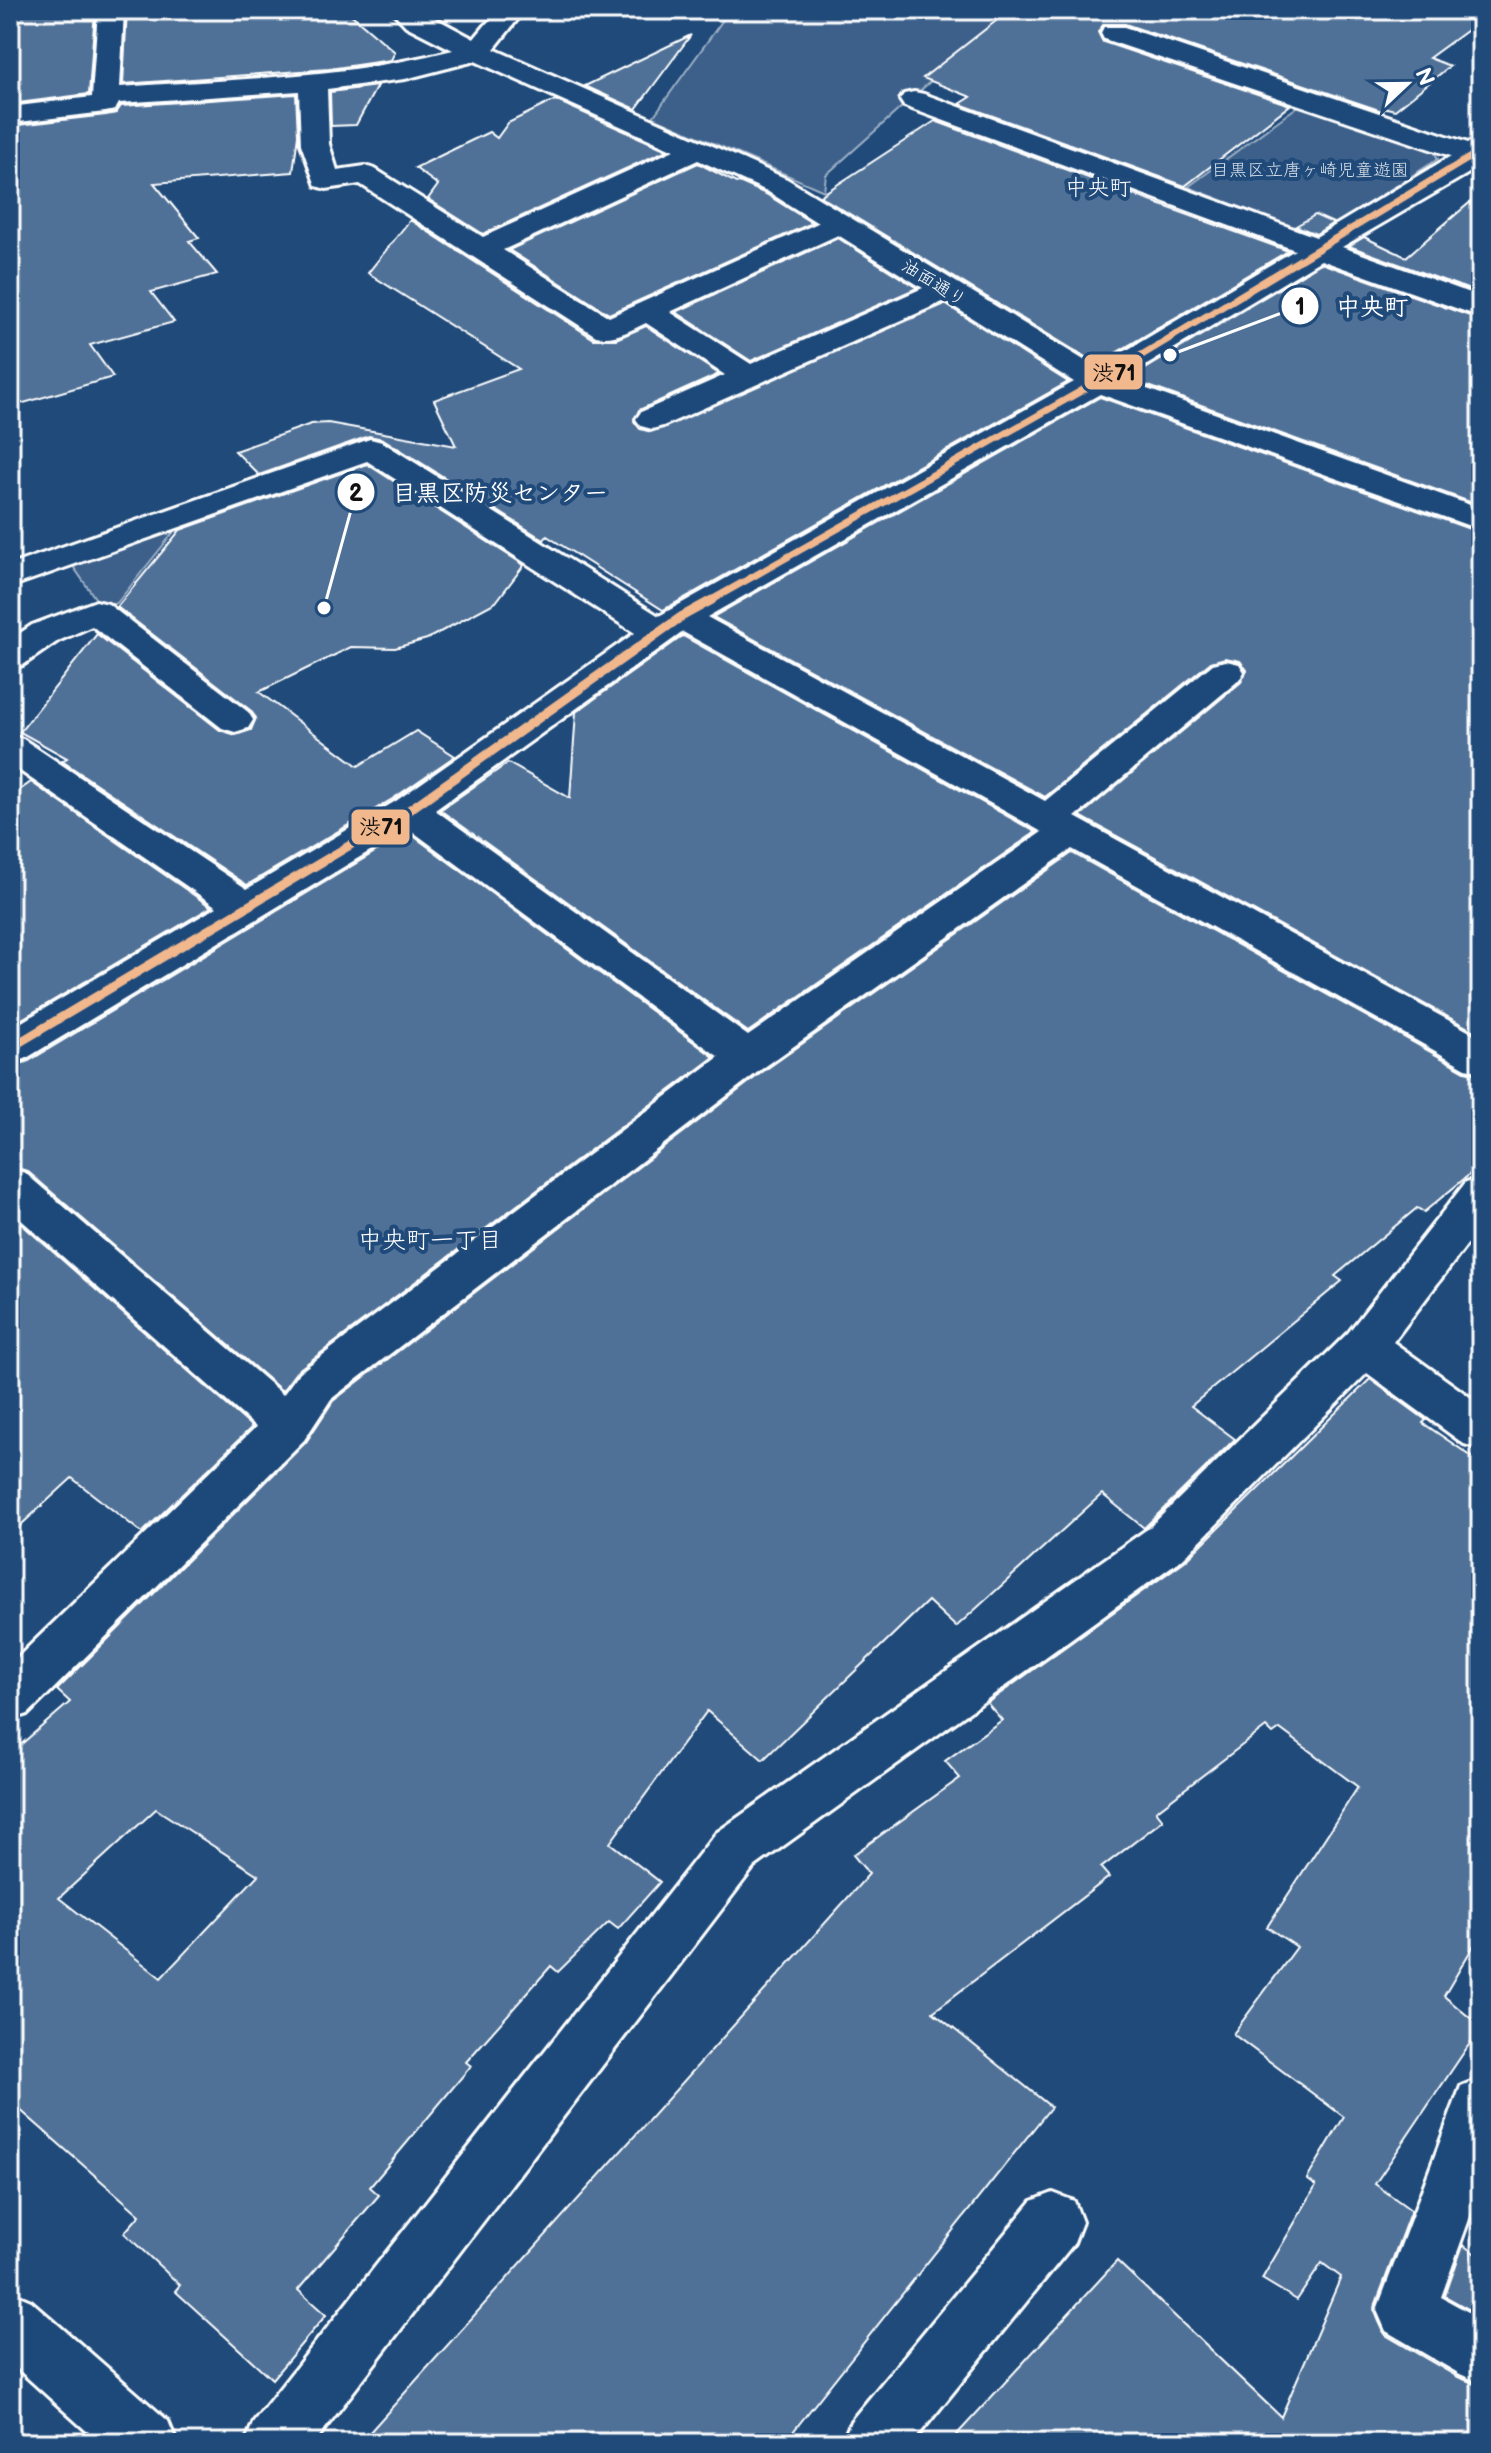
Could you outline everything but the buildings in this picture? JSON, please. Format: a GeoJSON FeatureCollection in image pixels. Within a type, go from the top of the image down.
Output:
{"type":"FeatureCollection","features":[{"type":"Feature","properties":{"kind":"street"},"geometry":{"type":"LineString","coordinates":[[10,115],[105,104],[111,10]]}},
{"type":"Feature","properties":{"kind":"street","name":"油面通り"},"geometry":{"type":"LineString","coordinates":[[404,10],[415,20],[477,52],[777,185],[1097,382],[1481,520]]}},
{"type":"Feature","properties":{"kind":"street"},"geometry":{"type":"LineString","coordinates":[[105,96],[313,82],[405,71],[477,52],[512,10]]}},
{"type":"Feature","properties":{"kind":"street"},"geometry":{"type":"LineString","coordinates":[[1114,33],[1479,153]]}},
{"type":"Feature","properties":{"kind":"street"},"geometry":{"type":"LineString","coordinates":[[313,82],[315,144],[326,180],[365,175],[607,329],[839,224]]}},
{"type":"Feature","properties":{"kind":"street"},"geometry":{"type":"LineString","coordinates":[[914,100],[1481,308]]}},
{"type":"Feature","properties":{"kind":"street"},"geometry":{"type":"LineString","coordinates":[[481,249],[699,149]]}},
{"type":"Feature","properties":{"kind":"street"},"geometry":{"type":"LineString","coordinates":[[10,1048],[409,810],[670,625],[1097,382],[1479,153]]}},
{"type":"Feature","properties":{"kind":"street"},"geometry":{"type":"LineString","coordinates":[[652,419],[945,290]]}},
{"type":"Feature","properties":{"kind":"street"},"geometry":{"type":"LineString","coordinates":[[648,311],[749,377]]}},
{"type":"Feature","properties":{"kind":"street"},"geometry":{"type":"LineString","coordinates":[[10,577],[370,449],[670,625],[1059,825],[1481,1057]]}},
{"type":"Feature","properties":{"kind":"street"},"geometry":{"type":"LineString","coordinates":[[10,657],[45,633],[96,612],[235,720]]}},
{"type":"Feature","properties":{"kind":"street"},"geometry":{"type":"LineString","coordinates":[[10,1698],[287,1426],[315,1386],[1059,825],[1226,672]]}},
{"type":"Feature","properties":{"kind":"street"},"geometry":{"type":"LineString","coordinates":[[10,747],[244,906]]}},
{"type":"Feature","properties":{"kind":"street"},"geometry":{"type":"LineString","coordinates":[[409,810],[748,1057]]}},
{"type":"Feature","properties":{"kind":"street"},"geometry":{"type":"LineString","coordinates":[[10,1185],[287,1426]]}},
{"type":"Feature","properties":{"kind":"street"},"geometry":{"type":"LineString","coordinates":[[276,2443],[735,1850],[1166,1543],[1364,1346],[1481,1194]]}},
{"type":"Feature","properties":{"kind":"street"},"geometry":{"type":"LineString","coordinates":[[1364,1346],[1481,1430]]}},
{"type":"Feature","properties":{"kind":"street"},"geometry":{"type":"LineString","coordinates":[[1481,2106],[1407,2310],[1481,2353]]}},
{"type":"Feature","properties":{"kind":"street"},"geometry":{"type":"LineString","coordinates":[[873,2443],[1053,2222]]}},
{"type":"Feature","properties":{"kind":"street"},"geometry":{"type":"LineString","coordinates":[[10,2322],[146,2443]]}},
{"type":"Feature","properties":{"kind":"green space"},"geometry":{"type":"Polygon","coordinates":[[[730,10],[1079,10],[1118,23],[1093,39],[1008,12],[826,175],[824,191],[653,117],[730,10]]]}},
{"type":"Feature","properties":{"kind":"green space","name":"目黒区立唐ヶ崎児童遊園"},"geometry":{"type":"Polygon","coordinates":[[[1301,104],[1433,149],[1438,159],[1328,229],[1302,231],[1188,187],[1301,104]]]}},
{"type":"Feature","properties":{"kind":"green space"},"geometry":{"type":"Polygon","coordinates":[[[164,525],[173,533],[117,603],[102,608],[68,559],[164,525]]]}},
{"type":"Feature","properties":{"kind":"transit line","name":"渋71"},"geometry":{"type":"LineString","coordinates":[[10,1048],[409,810],[681,617],[1097,382],[1474,155],[1481,146]]}},
{"type":"Feature","properties":{"kind":"place","name":"中央町"},"geometry":{"type":"Point","coordinates":[1170,355]}},
{"type":"Feature","properties":{"kind":"place","name":"目黒区防災センター"},"geometry":{"type":"Point","coordinates":[324,608]}},
{"type":"Feature","properties":{"kind":"district","name":"中央町"},"geometry":{"type":"Point","coordinates":[1098,188]}},
{"type":"Feature","properties":{"kind":"district","name":"中央町一丁目"},"geometry":{"type":"Point","coordinates":[430,1240]}}]}
